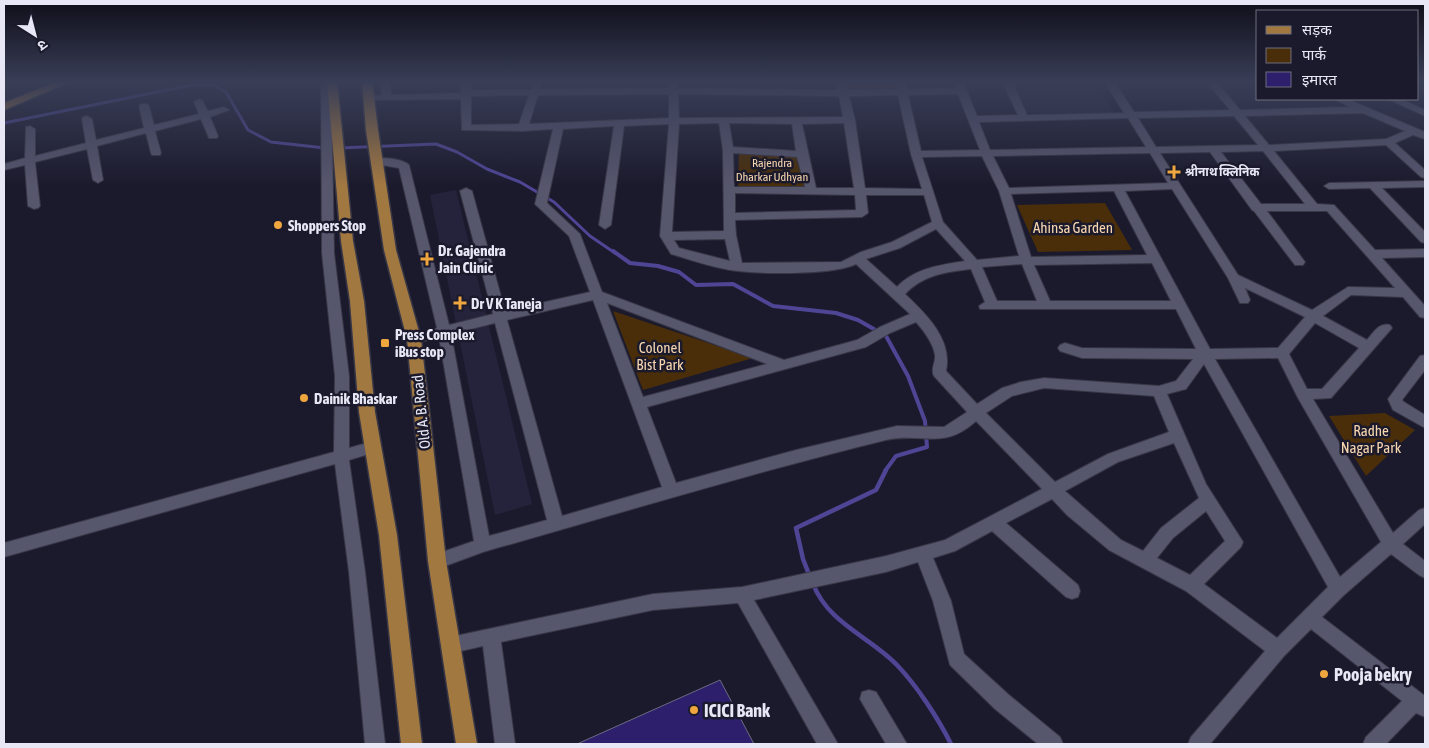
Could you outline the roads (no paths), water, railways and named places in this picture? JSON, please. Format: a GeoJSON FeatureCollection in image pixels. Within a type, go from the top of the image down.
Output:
{"type":"FeatureCollection","features":[{"type":"Feature","properties":{"kind":"main road"},"geometry":{"type":"LineString","coordinates":[[333,116],[333,167],[357,301],[367,412],[388,535],[412,744]]}},
{"type":"Feature","properties":{"kind":"main road","name":"Old A. B. Road"},"geometry":{"type":"LineString","coordinates":[[371,116],[390,250],[414,339],[437,561],[467,744]]}},
{"type":"Feature","properties":{"kind":"street"},"geometry":{"type":"LineString","coordinates":[[146,116],[156,153]]}},
{"type":"Feature","properties":{"kind":"street"},"geometry":{"type":"LineString","coordinates":[[4,167],[204,116],[213,136]]}},
{"type":"Feature","properties":{"kind":"street"},"geometry":{"type":"LineString","coordinates":[[330,116],[333,138]]}},
{"type":"Feature","properties":{"kind":"street"},"geometry":{"type":"LineString","coordinates":[[466,116],[466,128],[523,128],[674,121],[723,120],[797,123],[850,120]]}},
{"type":"Feature","properties":{"kind":"street"},"geometry":{"type":"LineString","coordinates":[[523,128],[527,116]]}},
{"type":"Feature","properties":{"kind":"street"},"geometry":{"type":"LineString","coordinates":[[674,116],[666,236],[675,251],[738,267],[796,268],[844,266],[896,245],[938,223]]}},
{"type":"Feature","properties":{"kind":"street"},"geometry":{"type":"LineString","coordinates":[[729,218],[862,214],[861,190],[849,116]]}},
{"type":"Feature","properties":{"kind":"street"},"geometry":{"type":"LineString","coordinates":[[908,116],[916,154],[938,223],[975,265],[988,306],[1180,304]]}},
{"type":"Feature","properties":{"kind":"street"},"geometry":{"type":"LineString","coordinates":[[1130,116],[1177,186],[1234,278],[1244,300]]}},
{"type":"Feature","properties":{"kind":"street"},"geometry":{"type":"LineString","coordinates":[[1045,305],[1027,260],[1005,192],[986,153],[974,118],[1133,116]]}},
{"type":"Feature","properties":{"kind":"street"},"geometry":{"type":"LineString","coordinates":[[1239,116],[1314,207]]}},
{"type":"Feature","properties":{"kind":"street"},"geometry":{"type":"LineString","coordinates":[[1378,116],[1425,136]]}},
{"type":"Feature","properties":{"kind":"street"},"geometry":{"type":"LineString","coordinates":[[87,119],[98,180]]}},
{"type":"Feature","properties":{"kind":"street"},"geometry":{"type":"LineString","coordinates":[[723,120],[728,150],[730,235],[738,267]]}},
{"type":"Feature","properties":{"kind":"street"},"geometry":{"type":"LineString","coordinates":[[605,225],[618,123]]}},
{"type":"Feature","properties":{"kind":"street"},"geometry":{"type":"LineString","coordinates":[[797,123],[811,191]]}},
{"type":"Feature","properties":{"kind":"street"},"geometry":{"type":"LineString","coordinates":[[559,125],[541,204],[574,234],[671,490]]}},
{"type":"Feature","properties":{"kind":"street"},"geometry":{"type":"LineString","coordinates":[[30,129],[30,160],[34,206]]}},
{"type":"Feature","properties":{"kind":"street"},"geometry":{"type":"LineString","coordinates":[[916,154],[1266,148],[1388,142],[1413,131]]}},
{"type":"Feature","properties":{"kind":"street"},"geometry":{"type":"LineString","coordinates":[[1388,142],[1423,170]]}},
{"type":"Feature","properties":{"kind":"street"},"geometry":{"type":"LineString","coordinates":[[728,150],[802,154]]}},
{"type":"Feature","properties":{"kind":"street"},"geometry":{"type":"LineString","coordinates":[[1214,150],[1298,262]]}},
{"type":"Feature","properties":{"kind":"street"},"geometry":{"type":"LineString","coordinates":[[376,161],[404,165],[444,330],[484,545]]}},
{"type":"Feature","properties":{"kind":"street"},"geometry":{"type":"LineString","coordinates":[[333,167],[328,253],[342,376],[341,456],[357,572],[375,744]]}},
{"type":"Feature","properties":{"kind":"street"},"geometry":{"type":"LineString","coordinates":[[1329,186],[1425,184]]}},
{"type":"Feature","properties":{"kind":"street"},"geometry":{"type":"LineString","coordinates":[[1373,185],[1425,239]]}},
{"type":"Feature","properties":{"kind":"street"},"geometry":{"type":"LineString","coordinates":[[1005,192],[1177,186]]}},
{"type":"Feature","properties":{"kind":"street"},"geometry":{"type":"LineString","coordinates":[[1118,188],[1204,353],[1338,589]]}},
{"type":"Feature","properties":{"kind":"street"},"geometry":{"type":"LineString","coordinates":[[729,190],[928,192]]}},
{"type":"Feature","properties":{"kind":"street"},"geometry":{"type":"LineString","coordinates":[[466,191],[556,524]]}},
{"type":"Feature","properties":{"kind":"street"},"geometry":{"type":"LineString","coordinates":[[1256,208],[1330,207],[1405,293],[1420,304],[1425,314]]}},
{"type":"Feature","properties":{"kind":"street"},"geometry":{"type":"LineString","coordinates":[[666,236],[730,235]]}},
{"type":"Feature","properties":{"kind":"street"},"geometry":{"type":"LineString","coordinates":[[1371,254],[1425,253]]}},
{"type":"Feature","properties":{"kind":"street"},"geometry":{"type":"LineString","coordinates":[[897,294],[913,279],[924,274],[975,265],[1027,260],[1155,258]]}},
{"type":"Feature","properties":{"kind":"street"},"geometry":{"type":"LineString","coordinates":[[858,259],[920,315],[942,354],[939,372],[1073,510],[1115,545],[1192,585],[1278,650]]}},
{"type":"Feature","properties":{"kind":"street"},"geometry":{"type":"LineString","coordinates":[[1234,278],[1313,316],[1369,347]]}},
{"type":"Feature","properties":{"kind":"street"},"geometry":{"type":"LineString","coordinates":[[1282,353],[1313,316],[1348,291],[1405,293]]}},
{"type":"Feature","properties":{"kind":"street"},"geometry":{"type":"LineString","coordinates":[[414,339],[499,316],[596,295],[784,365]]}},
{"type":"Feature","properties":{"kind":"street"},"geometry":{"type":"LineString","coordinates":[[638,404],[861,344],[901,322],[920,315]]}},
{"type":"Feature","properties":{"kind":"street"},"geometry":{"type":"LineString","coordinates":[[1302,394],[1326,394],[1385,328]]}},
{"type":"Feature","properties":{"kind":"street"},"geometry":{"type":"LineString","coordinates":[[1065,348],[1082,352],[1133,355],[1282,353]]}},
{"type":"Feature","properties":{"kind":"street"},"geometry":{"type":"LineString","coordinates":[[437,561],[484,545],[671,490],[796,456],[897,432],[946,433],[1007,392],[1044,383],[1159,392],[1181,385],[1204,353]]}},
{"type":"Feature","properties":{"kind":"street"},"geometry":{"type":"LineString","coordinates":[[1282,353],[1302,394],[1390,544],[1425,570]]}},
{"type":"Feature","properties":{"kind":"street"},"geometry":{"type":"LineString","coordinates":[[1424,365],[1395,399],[1395,402],[1425,422]]}},
{"type":"Feature","properties":{"kind":"street"},"geometry":{"type":"LineString","coordinates":[[1159,392],[1200,487],[1234,542],[1192,585]]}},
{"type":"Feature","properties":{"kind":"street"},"geometry":{"type":"LineString","coordinates":[[452,644],[653,602],[742,595],[923,554],[949,546],[994,523],[1052,489],[1114,458],[1178,435]]}},
{"type":"Feature","properties":{"kind":"street"},"geometry":{"type":"LineString","coordinates":[[4,550],[374,447]]}},
{"type":"Feature","properties":{"kind":"street"},"geometry":{"type":"LineString","coordinates":[[1145,561],[1167,533],[1208,500]]}},
{"type":"Feature","properties":{"kind":"street"},"geometry":{"type":"LineString","coordinates":[[1198,744],[1278,650],[1338,589],[1425,515]]}},
{"type":"Feature","properties":{"kind":"street"},"geometry":{"type":"LineString","coordinates":[[994,523],[1072,591]]}},
{"type":"Feature","properties":{"kind":"street"},"geometry":{"type":"LineString","coordinates":[[923,554],[942,601],[956,659],[1002,702],[1054,744]]}},
{"type":"Feature","properties":{"kind":"street"},"geometry":{"type":"LineString","coordinates":[[742,595],[828,744]]}},
{"type":"Feature","properties":{"kind":"street"},"geometry":{"type":"LineString","coordinates":[[1310,618],[1420,705],[1373,744]]}},
{"type":"Feature","properties":{"kind":"street"},"geometry":{"type":"LineString","coordinates":[[491,636],[505,744]]}},
{"type":"Feature","properties":{"kind":"street"},"geometry":{"type":"LineString","coordinates":[[869,699],[897,744]]}},
{"type":"Feature","properties":{"kind":"waterway"},"geometry":{"type":"LineString","coordinates":[[4,123],[39,116]]}},
{"type":"Feature","properties":{"kind":"waterway"},"geometry":{"type":"LineString","coordinates":[[240,116],[248,130],[271,142],[325,148]]}},
{"type":"Feature","properties":{"kind":"waterway"},"geometry":{"type":"LineString","coordinates":[[339,148],[436,144],[457,152],[487,169],[520,182],[554,202],[590,236],[615,253]]}},
{"type":"Feature","properties":{"kind":"waterway"},"geometry":{"type":"LineString","coordinates":[[613,251],[630,263],[658,266],[679,272],[696,285],[733,284],[773,306],[836,313],[858,320],[886,336],[908,376],[925,421],[927,447],[896,456],[885,471]]}},
{"type":"Feature","properties":{"kind":"waterway"},"geometry":{"type":"LineString","coordinates":[[810,577],[803,559],[796,528],[876,490],[886,470]]}},
{"type":"Feature","properties":{"kind":"waterway"},"geometry":{"type":"LineString","coordinates":[[813,584],[820,598],[839,620],[886,655],[905,673],[927,703],[951,744]]}},
{"type":"Feature","properties":{"kind":"place","name":"श्रीनाथ क्लिनिक"},"geometry":{"type":"Point","coordinates":[1174,172]}},
{"type":"Feature","properties":{"kind":"place","name":"Shoppers Stop"},"geometry":{"type":"Point","coordinates":[278,225]}},
{"type":"Feature","properties":{"kind":"place","name":"Dr. Gajendra Jain Clinic"},"geometry":{"type":"Point","coordinates":[427,259]}},
{"type":"Feature","properties":{"kind":"place","name":"Dr V K Taneja"},"geometry":{"type":"Point","coordinates":[460,303]}},
{"type":"Feature","properties":{"kind":"place","name":"Press Complex iBus stop"},"geometry":{"type":"Point","coordinates":[385,343]}},
{"type":"Feature","properties":{"kind":"place","name":"Dainik Bhaskar"},"geometry":{"type":"Point","coordinates":[304,398]}},
{"type":"Feature","properties":{"kind":"place","name":"Pooja bekry"},"geometry":{"type":"Point","coordinates":[1324,674]}},
{"type":"Feature","properties":{"kind":"place","name":"ICICI Bank"},"geometry":{"type":"Point","coordinates":[694,710]}},
{"type":"Feature","properties":{"kind":"park label","name":"Rajendra Dharkar Udhyan"},"geometry":{"type":"Point","coordinates":[772,170]}},
{"type":"Feature","properties":{"kind":"park label","name":"Ahinsa Garden"},"geometry":{"type":"Point","coordinates":[1073,227]}},
{"type":"Feature","properties":{"kind":"park label","name":"Colonel Bist Park"},"geometry":{"type":"Point","coordinates":[660,356]}},
{"type":"Feature","properties":{"kind":"park label","name":"Radhe Nagar Park"},"geometry":{"type":"Point","coordinates":[1371,438]}}]}
